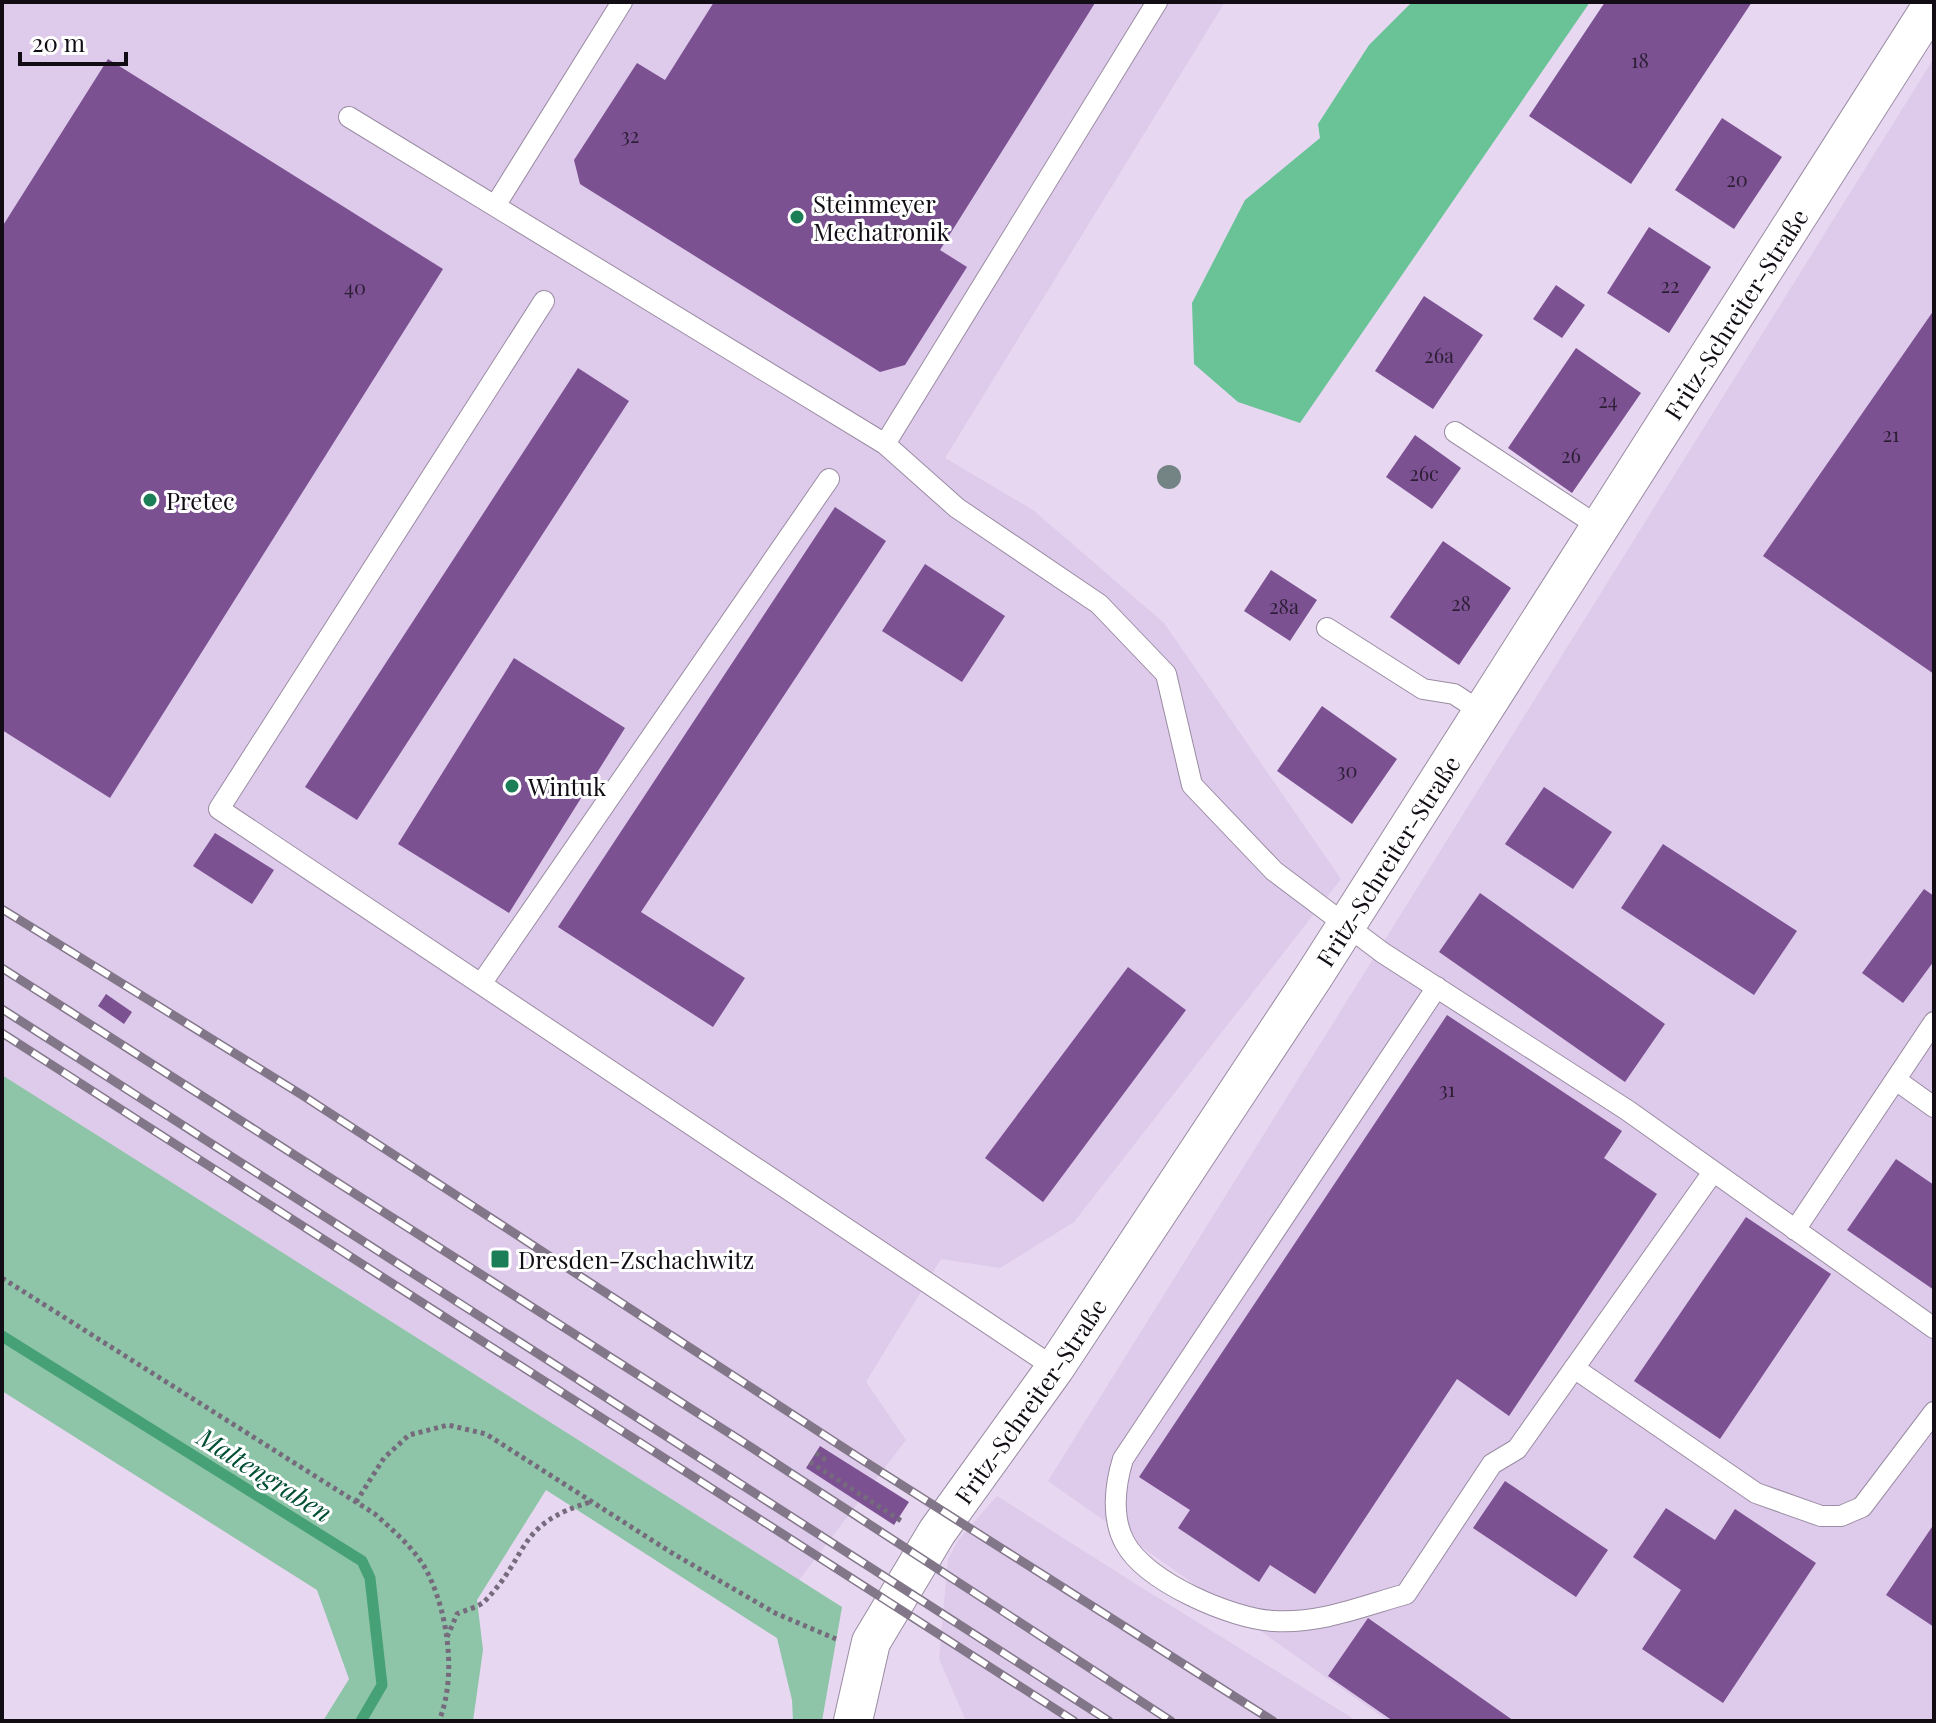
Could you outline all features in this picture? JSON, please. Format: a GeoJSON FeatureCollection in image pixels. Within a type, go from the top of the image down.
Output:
{"type":"FeatureCollection","features":[{"type":"Feature","properties":{"kind":"street","name":"Fritz-Schreiter-Straße"},"geometry":{"type":"LineString","coordinates":[[853,1721],[871,1642],[937,1532],[1055,1368],[1347,924],[1931,12]]}},
{"type":"Feature","properties":{"kind":"lane"},"geometry":{"type":"LineString","coordinates":[[495,206],[622,2]]}},
{"type":"Feature","properties":{"kind":"lane"},"geometry":{"type":"LineString","coordinates":[[885,444],[1157,2]]}},
{"type":"Feature","properties":{"kind":"lane"},"geometry":{"type":"LineString","coordinates":[[349,117],[885,444],[957,508],[1099,604],[1166,674],[1192,785],[1274,871],[1437,987],[1627,1110],[1934,1328]]}},
{"type":"Feature","properties":{"kind":"lane"},"geometry":{"type":"LineString","coordinates":[[544,301],[219,809],[1055,1368]]}},
{"type":"Feature","properties":{"kind":"lane"},"geometry":{"type":"LineString","coordinates":[[1455,432],[1601,528]]}},
{"type":"Feature","properties":{"kind":"lane"},"geometry":{"type":"LineString","coordinates":[[481,984],[829,479]]}},
{"type":"Feature","properties":{"kind":"lane"},"geometry":{"type":"LineString","coordinates":[[1327,628],[1423,689],[1454,694],[1483,713]]}},
{"type":"Feature","properties":{"kind":"lane"},"geometry":{"type":"LineString","coordinates":[[1437,987],[1123,1459],[1114,1491],[1125,1543],[1150,1571],[1192,1598],[1272,1621],[1320,1619],[1406,1594],[1492,1464],[1517,1449],[1713,1172]]}},
{"type":"Feature","properties":{"kind":"lane"},"geometry":{"type":"LineString","coordinates":[[1795,1230],[1934,1022]]}},
{"type":"Feature","properties":{"kind":"lane"},"geometry":{"type":"LineString","coordinates":[[1896,1080],[1934,1107]]}},
{"type":"Feature","properties":{"kind":"lane"},"geometry":{"type":"LineString","coordinates":[[1574,1368],[1756,1493],[1821,1516],[1841,1516],[1862,1507],[1934,1412]]}},
{"type":"Feature","properties":{"kind":"path"},"geometry":{"type":"LineString","coordinates":[[2,1278],[356,1502],[408,1544],[431,1580],[446,1640],[449,1671],[439,1721]]}},
{"type":"Feature","properties":{"kind":"path"},"geometry":{"type":"LineString","coordinates":[[356,1502],[384,1458],[409,1435],[448,1425],[486,1434],[591,1502],[775,1613],[824,1632],[868,1658]]}},
{"type":"Feature","properties":{"kind":"path"},"geometry":{"type":"LineString","coordinates":[[816,1453],[826,1460]]}},
{"type":"Feature","properties":{"kind":"path"},"geometry":{"type":"LineString","coordinates":[[810,1462],[898,1519]]}},
{"type":"Feature","properties":{"kind":"path"},"geometry":{"type":"LineString","coordinates":[[446,1640],[457,1614],[483,1603],[538,1525],[553,1514],[591,1502]]}},
{"type":"Feature","properties":{"kind":"shaded area"},"geometry":{"type":"Polygon","coordinates":[[[2,2],[1225,2],[945,458],[1033,510],[1164,623],[1341,879],[1074,1222],[1000,1268],[941,1259],[866,1382],[906,1440],[799,1580],[2,1075],[2,2]]]}},
{"type":"Feature","properties":{"kind":"shaded area"},"geometry":{"type":"Polygon","coordinates":[[[1934,58],[1934,1721],[1388,1721],[1048,1481],[1934,58]]]}},
{"type":"Feature","properties":{"kind":"shaded area"},"geometry":{"type":"Polygon","coordinates":[[[997,1496],[1357,1721],[966,1721],[939,1659],[948,1559],[959,1539],[997,1496]]]}},
{"type":"Feature","properties":{"kind":"green space"},"geometry":{"type":"Polygon","coordinates":[[[1412,2],[1590,2],[1300,423],[1238,402],[1194,364],[1192,303],[1245,200],[1320,138],[1318,124],[1369,45],[1412,2]]]}},
{"type":"Feature","properties":{"kind":"green space"},"geometry":{"type":"Polygon","coordinates":[[[2,1075],[842,1607],[822,1721],[793,1721],[792,1700],[777,1638],[546,1490],[477,1600],[483,1650],[473,1721],[323,1721],[349,1679],[317,1590],[2,1391],[2,1075]]]}},
{"type":"Feature","properties":{"kind":"building","name":"Steinmeyer Mechatronik"},"geometry":{"type":"Polygon","coordinates":[[[714,2],[1095,3],[940,250],[967,267],[905,365],[880,372],[580,184],[574,160],[637,63],[665,80],[714,2]]]}},
{"type":"Feature","properties":{"kind":"building"},"geometry":{"type":"Polygon","coordinates":[[[1605,2],[1752,2],[1631,184],[1529,116],[1605,2]]]}},
{"type":"Feature","properties":{"kind":"building","name":"Pretec"},"geometry":{"type":"Polygon","coordinates":[[[108,59],[443,269],[110,798],[2,730],[2,227],[108,59]]]}},
{"type":"Feature","properties":{"kind":"building"},"geometry":{"type":"Polygon","coordinates":[[[1722,118],[1782,157],[1734,229],[1675,190],[1722,118]]]}},
{"type":"Feature","properties":{"kind":"building"},"geometry":{"type":"Polygon","coordinates":[[[1649,227],[1711,267],[1669,333],[1607,293],[1649,227]]]}},
{"type":"Feature","properties":{"kind":"building"},"geometry":{"type":"Polygon","coordinates":[[[1556,285],[1585,305],[1562,338],[1533,319],[1556,285]]]}},
{"type":"Feature","properties":{"kind":"building"},"geometry":{"type":"Polygon","coordinates":[[[1424,296],[1483,335],[1433,409],[1375,371],[1424,296]]]}},
{"type":"Feature","properties":{"kind":"building"},"geometry":{"type":"Polygon","coordinates":[[[1934,310],[1934,674],[1763,556],[1934,310]]]}},
{"type":"Feature","properties":{"kind":"building"},"geometry":{"type":"Polygon","coordinates":[[[1576,348],[1641,393],[1572,493],[1508,448],[1576,348]]]}},
{"type":"Feature","properties":{"kind":"building"},"geometry":{"type":"Polygon","coordinates":[[[578,368],[629,401],[357,820],[305,787],[578,368]]]}},
{"type":"Feature","properties":{"kind":"building"},"geometry":{"type":"Polygon","coordinates":[[[1415,435],[1461,468],[1432,509],[1386,477],[1415,435]]]}},
{"type":"Feature","properties":{"kind":"building"},"geometry":{"type":"Polygon","coordinates":[[[835,507],[886,541],[641,912],[745,978],[713,1027],[558,927],[835,507]]]}},
{"type":"Feature","properties":{"kind":"building"},"geometry":{"type":"Polygon","coordinates":[[[1443,541],[1511,588],[1459,665],[1390,617],[1443,541]]]}},
{"type":"Feature","properties":{"kind":"building"},"geometry":{"type":"Polygon","coordinates":[[[925,564],[1005,616],[962,682],[882,631],[925,564]]]}},
{"type":"Feature","properties":{"kind":"building"},"geometry":{"type":"Polygon","coordinates":[[[1271,570],[1317,600],[1290,641],[1244,611],[1271,570]]]}},
{"type":"Feature","properties":{"kind":"building","name":"Wintuk"},"geometry":{"type":"Polygon","coordinates":[[[514,658],[625,728],[509,913],[398,844],[514,658]]]}},
{"type":"Feature","properties":{"kind":"building"},"geometry":{"type":"Polygon","coordinates":[[[1322,706],[1397,759],[1352,824],[1277,771],[1322,706]]]}},
{"type":"Feature","properties":{"kind":"building"},"geometry":{"type":"Polygon","coordinates":[[[1544,787],[1612,832],[1573,889],[1505,844],[1544,787]]]}},
{"type":"Feature","properties":{"kind":"building"},"geometry":{"type":"Polygon","coordinates":[[[215,833],[274,870],[252,904],[193,866],[215,833]]]}},
{"type":"Feature","properties":{"kind":"building"},"geometry":{"type":"Polygon","coordinates":[[[1663,844],[1797,931],[1754,995],[1621,908],[1663,844]]]}},
{"type":"Feature","properties":{"kind":"building"},"geometry":{"type":"Polygon","coordinates":[[[1924,889],[1934,896],[1934,961],[1903,1003],[1862,973],[1924,889]]]}},
{"type":"Feature","properties":{"kind":"building"},"geometry":{"type":"Polygon","coordinates":[[[1480,893],[1665,1024],[1625,1082],[1439,952],[1480,893]]]}},
{"type":"Feature","properties":{"kind":"building"},"geometry":{"type":"Polygon","coordinates":[[[1128,967],[1186,1010],[1043,1202],[985,1158],[1128,967]]]}},
{"type":"Feature","properties":{"kind":"building"},"geometry":{"type":"Polygon","coordinates":[[[106,994],[132,1012],[124,1024],[98,1006],[106,994]]]}},
{"type":"Feature","properties":{"kind":"building"},"geometry":{"type":"Polygon","coordinates":[[[1447,1015],[1622,1131],[1604,1158],[1657,1194],[1509,1416],[1457,1379],[1315,1594],[1270,1565],[1259,1582],[1178,1528],[1190,1510],[1139,1477],[1447,1015]]]}},
{"type":"Feature","properties":{"kind":"building"},"geometry":{"type":"Polygon","coordinates":[[[1896,1159],[1934,1185],[1934,1290],[1847,1230],[1896,1159]]]}},
{"type":"Feature","properties":{"kind":"building"},"geometry":{"type":"Polygon","coordinates":[[[1746,1217],[1831,1274],[1720,1439],[1634,1381],[1746,1217]]]}},
{"type":"Feature","properties":{"kind":"building"},"geometry":{"type":"Polygon","coordinates":[[[820,1446],[909,1502],[894,1525],[806,1468],[820,1446]]]}},
{"type":"Feature","properties":{"kind":"building"},"geometry":{"type":"Polygon","coordinates":[[[1505,1481],[1608,1550],[1576,1597],[1473,1528],[1505,1481]]]}},
{"type":"Feature","properties":{"kind":"building"},"geometry":{"type":"Polygon","coordinates":[[[1666,1508],[1715,1540],[1735,1509],[1816,1563],[1723,1703],[1642,1649],[1681,1590],[1633,1557],[1666,1508]]]}},
{"type":"Feature","properties":{"kind":"building"},"geometry":{"type":"Polygon","coordinates":[[[1934,1524],[1934,1627],[1886,1595],[1934,1524]]]}},
{"type":"Feature","properties":{"kind":"building"},"geometry":{"type":"Polygon","coordinates":[[[1368,1618],[1514,1721],[1393,1721],[1328,1676],[1368,1618]]]}},
{"type":"Feature","properties":{"kind":"waterway","name":"Maltengraben"},"geometry":{"type":"LineString","coordinates":[[2,1336],[362,1561],[370,1578],[382,1685],[361,1721]]}},
{"type":"Feature","properties":{"kind":"railway"},"geometry":{"type":"LineString","coordinates":[[2,909],[302,1095],[864,1461],[1273,1721]]}},
{"type":"Feature","properties":{"kind":"railway"},"geometry":{"type":"LineString","coordinates":[[2,968],[740,1440],[1171,1721]]}},
{"type":"Feature","properties":{"kind":"railway"},"geometry":{"type":"LineString","coordinates":[[2,1009],[1109,1721]]}},
{"type":"Feature","properties":{"kind":"railway"},"geometry":{"type":"LineString","coordinates":[[2,1033],[1074,1721]]}},
{"type":"Feature","properties":{"kind":"place","name":"Steinmeyer Mechatronik"},"geometry":{"type":"Point","coordinates":[797,217]}},
{"type":"Feature","properties":{"kind":"place","name":"Pretec"},"geometry":{"type":"Point","coordinates":[150,500]}},
{"type":"Feature","properties":{"kind":"place","name":"Wintuk"},"geometry":{"type":"Point","coordinates":[512,786]}},
{"type":"Feature","properties":{"kind":"place","name":"Dresden-Zschachwitz"},"geometry":{"type":"Point","coordinates":[500,1259]}}]}
